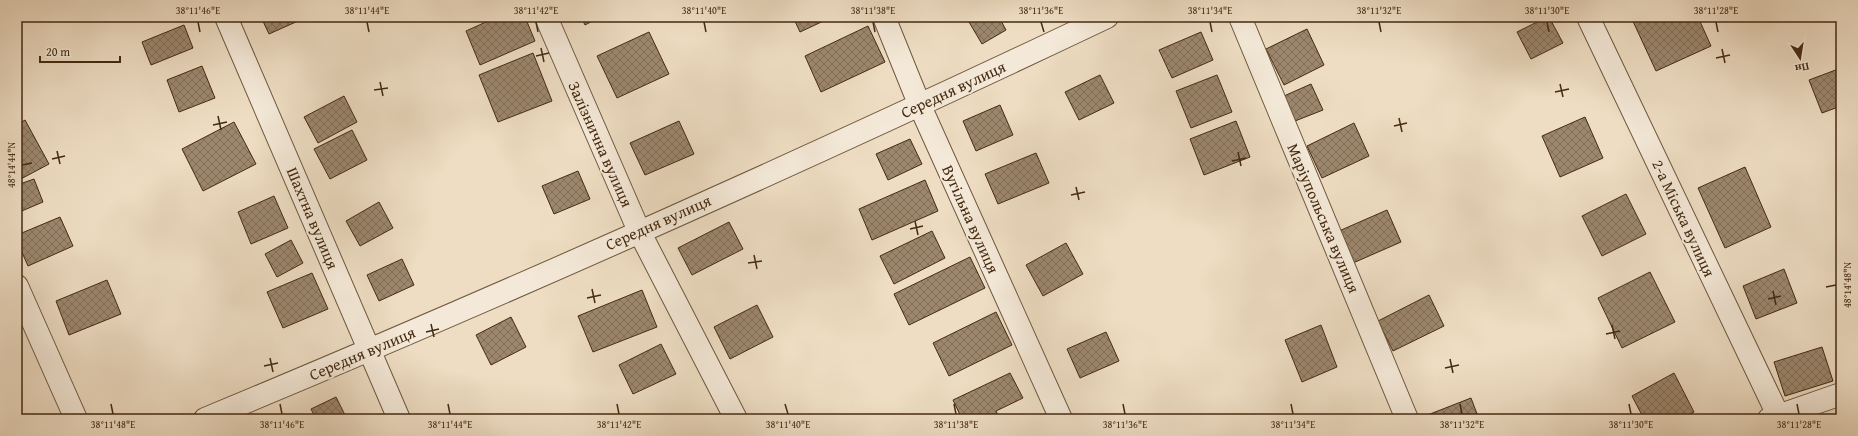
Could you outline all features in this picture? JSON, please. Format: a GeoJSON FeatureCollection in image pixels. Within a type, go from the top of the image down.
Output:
{"type":"FeatureCollection","features":[{"type":"Feature","properties":{"kind":"street","name":"Шахтна вулиця"},"geometry":{"type":"LineString","coordinates":[[226,17],[399,419]]}},
{"type":"Feature","properties":{"kind":"street","name":"Залізнична вулиця"},"geometry":{"type":"LineString","coordinates":[[546,17],[640,231],[736,419]]}},
{"type":"Feature","properties":{"kind":"street","name":"Вугільна вулиця"},"geometry":{"type":"LineString","coordinates":[[884,17],[920,106],[1061,419]]}},
{"type":"Feature","properties":{"kind":"street","name":"Середня вулиця"},"geometry":{"type":"LineString","coordinates":[[205,419],[370,351],[640,231],[920,106],[1107,17]]}},
{"type":"Feature","properties":{"kind":"street","name":"Маріупольська вулиця"},"geometry":{"type":"LineString","coordinates":[[1240,17],[1407,419]]}},
{"type":"Feature","properties":{"kind":"street","name":"2-а Міська вулиця"},"geometry":{"type":"LineString","coordinates":[[1588,17],[1774,418]]}},
{"type":"Feature","properties":{"kind":"street"},"geometry":{"type":"LineString","coordinates":[[17,286],[76,419]]}},
{"type":"Feature","properties":{"kind":"street"},"geometry":{"type":"LineString","coordinates":[[1774,418],[1841,394]]}},
{"type":"Feature","properties":{"kind":"building"},"geometry":{"type":"Polygon","coordinates":[[[261,17],[307,17],[269,34],[261,17]]]}},
{"type":"Feature","properties":{"kind":"building"},"geometry":{"type":"Polygon","coordinates":[[[497,17],[525,17],[535,41],[480,65],[466,31],[497,17]]]}},
{"type":"Feature","properties":{"kind":"building"},"geometry":{"type":"Polygon","coordinates":[[[581,17],[600,17],[585,25],[581,17]]]}},
{"type":"Feature","properties":{"kind":"building"},"geometry":{"type":"Polygon","coordinates":[[[793,17],[832,17],[800,32],[793,17]]]}},
{"type":"Feature","properties":{"kind":"building"},"geometry":{"type":"Polygon","coordinates":[[[978,17],[999,17],[1006,30],[982,44],[969,22],[978,17]]]}},
{"type":"Feature","properties":{"kind":"building"},"geometry":{"type":"Polygon","coordinates":[[[1549,17],[1563,43],[1531,59],[1517,32],[1549,17]]]}},
{"type":"Feature","properties":{"kind":"building"},"geometry":{"type":"Polygon","coordinates":[[[1631,17],[1698,17],[1711,46],[1656,71],[1631,17]]]}},
{"type":"Feature","properties":{"kind":"building"},"geometry":{"type":"Polygon","coordinates":[[[184,25],[193,48],[151,65],[142,42],[184,25]]]}},
{"type":"Feature","properties":{"kind":"building"},"geometry":{"type":"Polygon","coordinates":[[[868,26],[885,62],[821,92],[805,56],[868,26]]]}},
{"type":"Feature","properties":{"kind":"building"},"geometry":{"type":"Polygon","coordinates":[[[1307,29],[1324,65],[1284,85],[1266,49],[1307,29]]]}},
{"type":"Feature","properties":{"kind":"building"},"geometry":{"type":"Polygon","coordinates":[[[649,32],[669,74],[617,98],[597,56],[649,32]]]}},
{"type":"Feature","properties":{"kind":"building"},"geometry":{"type":"Polygon","coordinates":[[[1201,32],[1213,60],[1172,78],[1159,50],[1201,32]]]}},
{"type":"Feature","properties":{"kind":"building"},"geometry":{"type":"Polygon","coordinates":[[[533,53],[552,101],[498,122],[479,75],[533,53]]]}},
{"type":"Feature","properties":{"kind":"building"},"geometry":{"type":"Polygon","coordinates":[[[202,66],[215,98],[179,112],[167,80],[202,66]]]}},
{"type":"Feature","properties":{"kind":"building"},"geometry":{"type":"Polygon","coordinates":[[[1841,68],[1841,106],[1822,113],[1809,80],[1841,68]]]}},
{"type":"Feature","properties":{"kind":"building"},"geometry":{"type":"Polygon","coordinates":[[[1100,75],[1114,103],[1079,120],[1065,92],[1100,75]]]}},
{"type":"Feature","properties":{"kind":"building"},"geometry":{"type":"Polygon","coordinates":[[[1217,75],[1232,112],[1191,128],[1176,91],[1217,75]]]}},
{"type":"Feature","properties":{"kind":"building"},"geometry":{"type":"Polygon","coordinates":[[[1311,84],[1323,110],[1295,121],[1284,96],[1311,84]]]}},
{"type":"Feature","properties":{"kind":"building"},"geometry":{"type":"Polygon","coordinates":[[[344,96],[357,122],[318,143],[304,117],[344,96]]]}},
{"type":"Feature","properties":{"kind":"building"},"geometry":{"type":"Polygon","coordinates":[[[1000,105],[1013,135],[976,151],[963,121],[1000,105]]]}},
{"type":"Feature","properties":{"kind":"building"},"geometry":{"type":"Polygon","coordinates":[[[1585,117],[1603,158],[1560,177],[1542,136],[1585,117]]]}},
{"type":"Feature","properties":{"kind":"building"},"geometry":{"type":"Polygon","coordinates":[[[25,120],[49,164],[17,181],[17,125],[25,120]]]}},
{"type":"Feature","properties":{"kind":"building"},"geometry":{"type":"Polygon","coordinates":[[[679,121],[694,154],[645,175],[630,143],[679,121]]]}},
{"type":"Feature","properties":{"kind":"building"},"geometry":{"type":"Polygon","coordinates":[[[1236,121],[1250,157],[1204,175],[1190,139],[1236,121]]]}},
{"type":"Feature","properties":{"kind":"building"},"geometry":{"type":"Polygon","coordinates":[[[234,122],[256,164],[203,191],[182,149],[234,122]]]}},
{"type":"Feature","properties":{"kind":"building"},"geometry":{"type":"Polygon","coordinates":[[[1354,123],[1369,156],[1322,178],[1307,146],[1354,123]]]}},
{"type":"Feature","properties":{"kind":"building"},"geometry":{"type":"Polygon","coordinates":[[[352,130],[367,160],[330,179],[314,149],[352,130]]]}},
{"type":"Feature","properties":{"kind":"building"},"geometry":{"type":"Polygon","coordinates":[[[910,139],[922,164],[888,180],[876,154],[910,139]]]}},
{"type":"Feature","properties":{"kind":"building"},"geometry":{"type":"Polygon","coordinates":[[[1036,153],[1049,183],[998,204],[985,174],[1036,153]]]}},
{"type":"Feature","properties":{"kind":"building"},"geometry":{"type":"Polygon","coordinates":[[[1745,167],[1771,227],[1725,248],[1698,188],[1745,167]]]}},
{"type":"Feature","properties":{"kind":"building"},"geometry":{"type":"Polygon","coordinates":[[[578,171],[590,199],[554,214],[542,186],[578,171]]]}},
{"type":"Feature","properties":{"kind":"building"},"geometry":{"type":"Polygon","coordinates":[[[34,179],[43,202],[17,213],[17,185],[34,179]]]}},
{"type":"Feature","properties":{"kind":"building"},"geometry":{"type":"Polygon","coordinates":[[[925,180],[938,211],[872,240],[859,209],[925,180]]]}},
{"type":"Feature","properties":{"kind":"building"},"geometry":{"type":"Polygon","coordinates":[[[1626,194],[1646,234],[1602,256],[1582,216],[1626,194]]]}},
{"type":"Feature","properties":{"kind":"building"},"geometry":{"type":"Polygon","coordinates":[[[274,196],[288,228],[251,244],[238,212],[274,196]]]}},
{"type":"Feature","properties":{"kind":"building"},"geometry":{"type":"Polygon","coordinates":[[[379,202],[393,228],[360,246],[346,221],[379,202]]]}},
{"type":"Feature","properties":{"kind":"building"},"geometry":{"type":"Polygon","coordinates":[[[1387,210],[1401,242],[1353,263],[1339,231],[1387,210]]]}},
{"type":"Feature","properties":{"kind":"building"},"geometry":{"type":"Polygon","coordinates":[[[60,217],[73,246],[28,266],[17,241],[17,235],[60,217]]]}},
{"type":"Feature","properties":{"kind":"building"},"geometry":{"type":"Polygon","coordinates":[[[729,222],[743,249],[692,275],[678,248],[729,222]]]}},
{"type":"Feature","properties":{"kind":"building"},"geometry":{"type":"Polygon","coordinates":[[[932,231],[945,258],[894,284],[880,256],[932,231]]]}},
{"type":"Feature","properties":{"kind":"building"},"geometry":{"type":"Polygon","coordinates":[[[291,240],[303,263],[277,277],[265,254],[291,240]]]}},
{"type":"Feature","properties":{"kind":"building"},"geometry":{"type":"Polygon","coordinates":[[[1066,243],[1083,274],[1043,296],[1026,265],[1066,243]]]}},
{"type":"Feature","properties":{"kind":"building"},"geometry":{"type":"Polygon","coordinates":[[[970,257],[985,288],[909,325],[894,294],[970,257]]]}},
{"type":"Feature","properties":{"kind":"building"},"geometry":{"type":"Polygon","coordinates":[[[402,259],[414,285],[379,301],[367,275],[402,259]]]}},
{"type":"Feature","properties":{"kind":"building"},"geometry":{"type":"Polygon","coordinates":[[[1784,269],[1797,303],[1756,319],[1743,286],[1784,269]]]}},
{"type":"Feature","properties":{"kind":"building"},"geometry":{"type":"Polygon","coordinates":[[[1650,272],[1675,322],[1622,348],[1598,298],[1650,272]]]}},
{"type":"Feature","properties":{"kind":"building"},"geometry":{"type":"Polygon","coordinates":[[[312,273],[328,309],[283,328],[267,292],[312,273]]]}},
{"type":"Feature","properties":{"kind":"building"},"geometry":{"type":"Polygon","coordinates":[[[107,280],[121,314],[69,335],[56,301],[107,280]]]}},
{"type":"Feature","properties":{"kind":"building"},"geometry":{"type":"Polygon","coordinates":[[[642,290],[657,327],[593,352],[578,316],[642,290]]]}},
{"type":"Feature","properties":{"kind":"building"},"geometry":{"type":"Polygon","coordinates":[[[1429,295],[1444,326],[1393,351],[1378,321],[1429,295]]]}},
{"type":"Feature","properties":{"kind":"building"},"geometry":{"type":"Polygon","coordinates":[[[757,305],[773,337],[730,359],[714,327],[757,305]]]}},
{"type":"Feature","properties":{"kind":"building"},"geometry":{"type":"Polygon","coordinates":[[[996,312],[1012,345],[949,376],[933,343],[996,312]]]}},
{"type":"Feature","properties":{"kind":"building"},"geometry":{"type":"Polygon","coordinates":[[[511,317],[526,347],[491,365],[476,335],[511,317]]]}},
{"type":"Feature","properties":{"kind":"building"},"geometry":{"type":"Polygon","coordinates":[[[1321,325],[1337,367],[1302,382],[1285,340],[1321,325]]]}},
{"type":"Feature","properties":{"kind":"building"},"geometry":{"type":"Polygon","coordinates":[[[1106,332],[1119,361],[1080,378],[1067,349],[1106,332]]]}},
{"type":"Feature","properties":{"kind":"building"},"geometry":{"type":"Polygon","coordinates":[[[661,344],[676,374],[633,394],[619,365],[661,344]]]}},
{"type":"Feature","properties":{"kind":"building"},"geometry":{"type":"Polygon","coordinates":[[[1822,347],[1833,381],[1785,396],[1774,362],[1822,347]]]}},
{"type":"Feature","properties":{"kind":"building"},"geometry":{"type":"Polygon","coordinates":[[[1010,373],[1023,398],[996,411],[1000,419],[962,419],[953,400],[1010,373]]]}},
{"type":"Feature","properties":{"kind":"building"},"geometry":{"type":"Polygon","coordinates":[[[1674,373],[1694,412],[1680,419],[1644,419],[1632,396],[1674,373]]]}},
{"type":"Feature","properties":{"kind":"building"},"geometry":{"type":"Polygon","coordinates":[[[336,397],[346,417],[342,419],[316,419],[311,409],[336,397]]]}},
{"type":"Feature","properties":{"kind":"building"},"geometry":{"type":"Polygon","coordinates":[[[1471,398],[1479,419],[1426,419],[1425,416],[1471,398]]]}},
{"type":"Feature","properties":{"kind":"building"},"geometry":{"type":"Polygon","coordinates":[[[1566,414],[1569,419],[1554,419],[1566,414]]]}}]}
